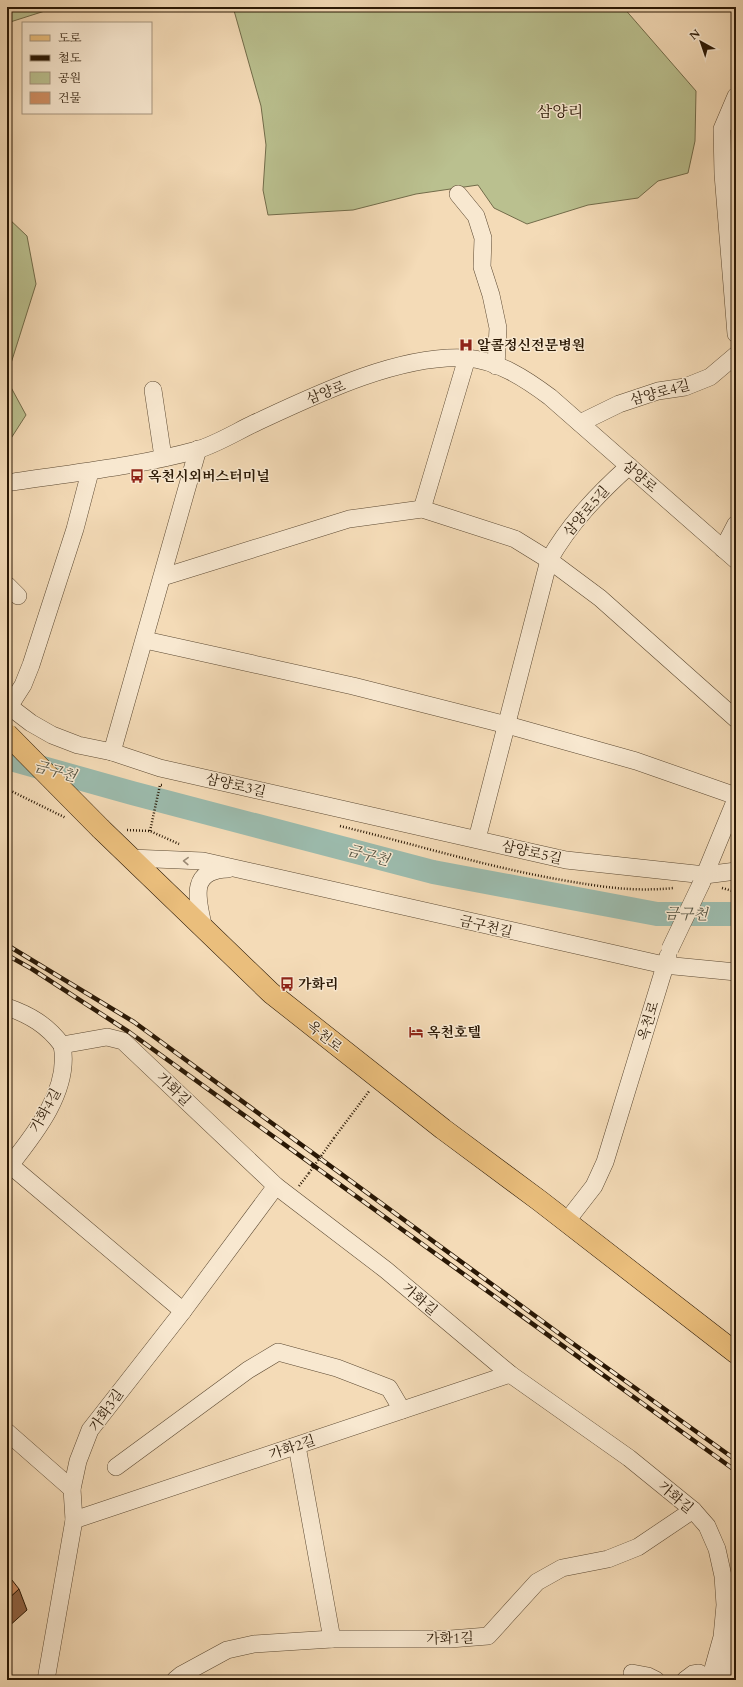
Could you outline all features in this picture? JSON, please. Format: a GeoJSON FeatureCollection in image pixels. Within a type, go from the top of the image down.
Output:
{"type":"FeatureCollection","features":[{"type":"Feature","properties":{"kind":"main road","name":"옥천로"},"geometry":{"type":"LineString","coordinates":[[7,734],[131,858],[271,993],[379,1078],[736,1352]]}},
{"type":"Feature","properties":{"kind":"street"},"geometry":{"type":"LineString","coordinates":[[736,96],[722,129],[736,334]]}},
{"type":"Feature","properties":{"kind":"street"},"geometry":{"type":"LineString","coordinates":[[458,194],[476,216],[483,238],[482,267],[491,295],[498,328],[496,366]]}},
{"type":"Feature","properties":{"kind":"street","name":"삼양로4길"},"geometry":{"type":"LineString","coordinates":[[580,423],[619,404],[658,391],[685,387],[710,377],[736,355]]}},
{"type":"Feature","properties":{"kind":"street"},"geometry":{"type":"LineString","coordinates":[[422,509],[467,358]]}},
{"type":"Feature","properties":{"kind":"street","name":"삼양로"},"geometry":{"type":"LineString","coordinates":[[7,483],[90,472],[198,449],[318,394],[387,370],[420,360],[467,358],[496,366],[525,378],[550,397],[736,560]]}},
{"type":"Feature","properties":{"kind":"street"},"geometry":{"type":"LineString","coordinates":[[153,390],[163,457]]}},
{"type":"Feature","properties":{"kind":"street"},"geometry":{"type":"LineString","coordinates":[[112,752],[198,449]]}},
{"type":"Feature","properties":{"kind":"street","name":"삼양로5길"},"geometry":{"type":"LineString","coordinates":[[629,466],[599,493],[574,522],[549,560],[477,839],[566,860],[703,879],[736,871]]}},
{"type":"Feature","properties":{"kind":"street"},"geometry":{"type":"LineString","coordinates":[[9,708],[23,685],[31,665],[75,529],[90,472]]}},
{"type":"Feature","properties":{"kind":"street"},"geometry":{"type":"LineString","coordinates":[[162,577],[349,519],[422,509],[515,539],[549,560],[600,598],[736,719]]}},
{"type":"Feature","properties":{"kind":"street"},"geometry":{"type":"LineString","coordinates":[[723,549],[736,524]]}},
{"type":"Feature","properties":{"kind":"street"},"geometry":{"type":"LineString","coordinates":[[145,640],[354,686],[507,725],[636,761],[736,798]]}},
{"type":"Feature","properties":{"kind":"street","name":"삼양로3길"},"geometry":{"type":"LineString","coordinates":[[9,708],[52,735],[78,745],[112,752],[160,768],[477,839]]}},
{"type":"Feature","properties":{"kind":"street","name":"옥천로"},"geometry":{"type":"LineString","coordinates":[[566,1222],[594,1186],[605,1162],[670,949],[703,879],[736,798]]}},
{"type":"Feature","properties":{"kind":"street"},"geometry":{"type":"LineString","coordinates":[[131,858],[203,861],[238,869]]}},
{"type":"Feature","properties":{"kind":"street"},"geometry":{"type":"LineString","coordinates":[[204,929],[198,894],[199,882],[206,874],[215,869],[238,869]]}},
{"type":"Feature","properties":{"kind":"street","name":"금구천길"},"geometry":{"type":"LineString","coordinates":[[238,869],[664,966],[736,972]]}},
{"type":"Feature","properties":{"kind":"street"},"geometry":{"type":"LineString","coordinates":[[7,1007],[26,1014],[41,1022],[62,1045]]}},
{"type":"Feature","properties":{"kind":"street","name":"가화길"},"geometry":{"type":"LineString","coordinates":[[62,1045],[107,1037],[123,1041],[276,1186],[386,1270],[510,1374],[629,1458],[693,1510],[707,1526],[717,1549],[723,1576],[725,1605],[722,1637],[713,1668],[713,1680]]}},
{"type":"Feature","properties":{"kind":"street","name":"가화4길"},"geometry":{"type":"LineString","coordinates":[[8,1167],[35,1130],[57,1095],[63,1075],[64,1057],[62,1045]]}},
{"type":"Feature","properties":{"kind":"street"},"geometry":{"type":"LineString","coordinates":[[8,1167],[183,1311]]}},
{"type":"Feature","properties":{"kind":"street","name":"가화3길"},"geometry":{"type":"LineString","coordinates":[[46,1680],[74,1520],[72,1489],[78,1461],[90,1430],[183,1311],[276,1186]]}},
{"type":"Feature","properties":{"kind":"street"},"geometry":{"type":"LineString","coordinates":[[116,1467],[248,1370],[278,1352],[337,1368],[390,1388],[402,1410]]}},
{"type":"Feature","properties":{"kind":"street","name":"가화2길"},"geometry":{"type":"LineString","coordinates":[[74,1520],[510,1374]]}},
{"type":"Feature","properties":{"kind":"street"},"geometry":{"type":"LineString","coordinates":[[7,1432],[72,1489]]}},
{"type":"Feature","properties":{"kind":"street"},"geometry":{"type":"LineString","coordinates":[[297,1446],[332,1639]]}},
{"type":"Feature","properties":{"kind":"street","name":"가화1길"},"geometry":{"type":"LineString","coordinates":[[175,1680],[181,1675],[227,1650],[254,1644],[332,1639],[450,1639],[488,1636],[537,1582],[562,1568],[608,1559],[638,1547],[693,1510]]}},
{"type":"Feature","properties":{"kind":"street"},"geometry":{"type":"LineString","coordinates":[[728,1680],[734,1593],[736,1588]]}},
{"type":"Feature","properties":{"kind":"street"},"geometry":{"type":"LineString","coordinates":[[632,1673],[648,1676],[656,1680]]}},
{"type":"Feature","properties":{"kind":"street"},"geometry":{"type":"LineString","coordinates":[[685,1680],[693,1674],[699,1673],[708,1680]]}},
{"type":"Feature","properties":{"kind":"path"},"geometry":{"type":"LineString","coordinates":[[150,831],[159,788]]}},
{"type":"Feature","properties":{"kind":"path"},"geometry":{"type":"LineString","coordinates":[[304,1180],[379,1078]]}},
{"type":"Feature","properties":{"kind":"green space"},"geometry":{"type":"Polygon","coordinates":[[[7,7],[65,7],[48,10],[7,23],[7,7]]]}},
{"type":"Feature","properties":{"kind":"green space"},"geometry":{"type":"Polygon","coordinates":[[[233,7],[623,7],[696,91],[695,141],[688,173],[658,181],[638,198],[588,205],[527,224],[494,208],[478,185],[416,194],[353,210],[268,215],[263,190],[266,145],[261,106],[233,7]]]}},
{"type":"Feature","properties":{"kind":"green space"},"geometry":{"type":"Polygon","coordinates":[[[7,217],[27,236],[36,284],[7,376],[7,217]]]}},
{"type":"Feature","properties":{"kind":"green space"},"geometry":{"type":"Polygon","coordinates":[[[7,380],[26,415],[8,443],[7,442],[7,380]]]}},
{"type":"Feature","properties":{"kind":"building"},"geometry":{"type":"Polygon","coordinates":[[[8,1575],[19,1589],[7,1600],[7,1576],[8,1575]]]}},
{"type":"Feature","properties":{"kind":"waterway","name":"금구천"},"geometry":{"type":"LineString","coordinates":[[7,758],[132,793],[433,872],[657,914],[736,914]]}},
{"type":"Feature","properties":{"kind":"railway"},"geometry":{"type":"LineString","coordinates":[[7,945],[134,1022],[568,1340],[736,1460]]}},
{"type":"Feature","properties":{"kind":"railway"},"geometry":{"type":"LineString","coordinates":[[7,955],[32,969],[129,1032],[736,1471]]}},
{"type":"Feature","properties":{"kind":"place","name":"알콜정신전문병원"},"geometry":{"type":"Point","coordinates":[466,345]}},
{"type":"Feature","properties":{"kind":"place","name":"옥천시외버스터미널"},"geometry":{"type":"Point","coordinates":[137,476]}},
{"type":"Feature","properties":{"kind":"place","name":"가화리"},"geometry":{"type":"Point","coordinates":[287,984]}},
{"type":"Feature","properties":{"kind":"place","name":"옥천호텔"},"geometry":{"type":"Point","coordinates":[416,1032]}},
{"type":"Feature","properties":{"kind":"district","name":"삼양리"},"geometry":{"type":"Point","coordinates":[560,111]}}]}
